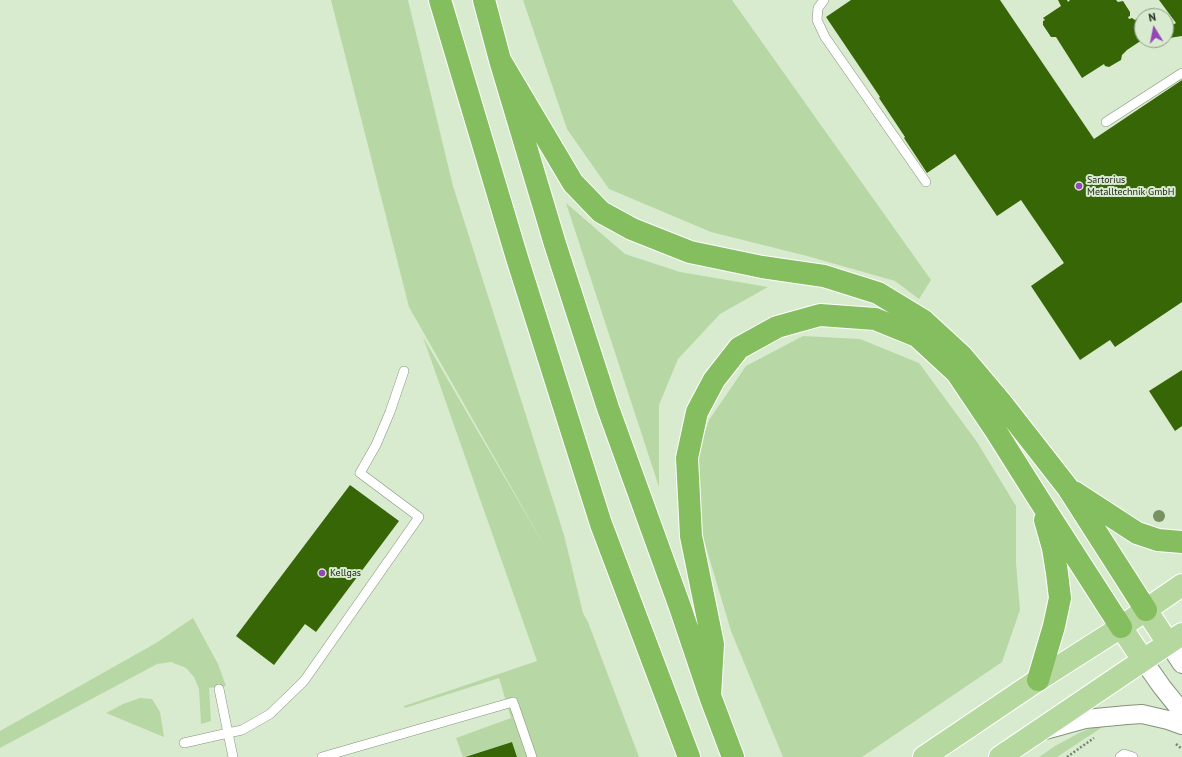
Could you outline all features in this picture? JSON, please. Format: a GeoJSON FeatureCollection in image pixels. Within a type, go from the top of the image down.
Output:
{"type":"FeatureCollection","features":[{"type":"Feature","properties":{"kind":"highway"},"geometry":{"type":"LineString","coordinates":[[440,0],[517,258],[601,524],[689,757]]}},
{"type":"Feature","properties":{"kind":"highway"},"geometry":{"type":"LineString","coordinates":[[484,0],[500,60],[555,244],[606,400],[710,696],[733,757]]}},
{"type":"Feature","properties":{"kind":"highway"},"geometry":{"type":"LineString","coordinates":[[500,60],[573,183],[601,212],[632,229],[690,252],[762,267],[824,276],[878,293],[924,321],[962,356],[1000,401],[1068,488],[1146,610]]}},
{"type":"Feature","properties":{"kind":"highway"},"geometry":{"type":"LineString","coordinates":[[710,696],[713,644],[691,536],[687,458],[697,412],[714,380],[739,348],[777,327],[820,315],[875,319],[917,336],[957,373],[1121,626]]}},
{"type":"Feature","properties":{"kind":"highway"},"geometry":{"type":"LineString","coordinates":[[1068,488],[1137,533],[1158,540],[1182,542]]}},
{"type":"Feature","properties":{"kind":"highway"},"geometry":{"type":"LineString","coordinates":[[1038,498],[1053,548],[1060,598],[1054,626],[1038,680]]}},
{"type":"Feature","properties":{"kind":"main road"},"geometry":{"type":"LineString","coordinates":[[924,757],[1182,585]]}},
{"type":"Feature","properties":{"kind":"main road"},"geometry":{"type":"LineString","coordinates":[[1000,757],[1175,638],[1146,610]]}},
{"type":"Feature","properties":{"kind":"main road"},"geometry":{"type":"LineString","coordinates":[[1121,626],[1143,660]]}},
{"type":"Feature","properties":{"kind":"street"},"geometry":{"type":"LineString","coordinates":[[1175,638],[1182,664]]}},
{"type":"Feature","properties":{"kind":"street"},"geometry":{"type":"LineString","coordinates":[[1143,660],[1182,712]]}},
{"type":"Feature","properties":{"kind":"street"},"geometry":{"type":"LineString","coordinates":[[1035,733],[1086,719],[1127,714],[1142,714],[1182,725]]}},
{"type":"Feature","properties":{"kind":"lane"},"geometry":{"type":"LineString","coordinates":[[824,0],[818,8],[817,20],[825,37],[926,182]]}},
{"type":"Feature","properties":{"kind":"lane"},"geometry":{"type":"LineString","coordinates":[[1106,122],[1182,73]]}},
{"type":"Feature","properties":{"kind":"lane"},"geometry":{"type":"LineString","coordinates":[[184,743],[242,730],[270,714],[304,681],[419,517],[360,472],[376,445],[390,412],[404,371]]}},
{"type":"Feature","properties":{"kind":"lane"},"geometry":{"type":"LineString","coordinates":[[219,689],[233,757]]}},
{"type":"Feature","properties":{"kind":"lane"},"geometry":{"type":"LineString","coordinates":[[322,757],[513,702],[532,757]]}},
{"type":"Feature","properties":{"kind":"lane"},"geometry":{"type":"LineString","coordinates":[[1120,757],[1124,754],[1133,757]]}},
{"type":"Feature","properties":{"kind":"green space"},"geometry":{"type":"Polygon","coordinates":[[[331,0],[408,0],[453,186],[564,535],[583,613],[588,622],[639,757],[517,757],[512,742],[463,757],[456,738],[511,718],[499,678],[405,708],[404,706],[537,661],[423,337],[548,552],[409,307],[331,0]]]}},
{"type":"Feature","properties":{"kind":"green space"},"geometry":{"type":"Polygon","coordinates":[[[523,0],[732,0],[931,280],[919,299],[895,281],[807,256],[711,232],[609,189],[567,129],[523,0]]]}},
{"type":"Feature","properties":{"kind":"green space"},"geometry":{"type":"Polygon","coordinates":[[[566,203],[625,254],[680,272],[768,287],[720,314],[678,359],[659,405],[659,487],[566,203]]]}},
{"type":"Feature","properties":{"kind":"green space"},"geometry":{"type":"Polygon","coordinates":[[[803,336],[860,339],[919,363],[977,442],[1016,506],[1016,563],[1020,610],[1002,662],[862,757],[783,757],[731,631],[700,527],[696,458],[709,420],[746,366],[803,336]]]}},
{"type":"Feature","properties":{"kind":"green space"},"geometry":{"type":"Polygon","coordinates":[[[193,618],[218,664],[226,686],[209,688],[211,721],[201,724],[199,689],[194,677],[186,668],[171,662],[157,664],[0,748],[0,731],[156,643],[193,618]]]}},
{"type":"Feature","properties":{"kind":"green space"},"geometry":{"type":"Polygon","coordinates":[[[140,698],[152,699],[160,712],[164,737],[106,713],[123,704],[140,698]]]}},
{"type":"Feature","properties":{"kind":"green space"},"geometry":{"type":"Polygon","coordinates":[[[1104,726],[1057,757],[1039,757],[1055,746],[1079,733],[1094,727],[1104,726]]]}},
{"type":"Feature","properties":{"kind":"building","name":"Sartorius Metalltechnik GmbH"},"geometry":{"type":"Polygon","coordinates":[[[851,0],[1000,0],[1094,139],[1182,80],[1182,302],[1115,347],[1110,340],[1080,360],[1031,286],[1064,263],[1021,200],[997,216],[955,154],[927,173],[879,98],[880,97],[826,17],[851,0]]]}},
{"type":"Feature","properties":{"kind":"building"},"geometry":{"type":"Polygon","coordinates":[[[1058,0],[1067,0],[1068,2],[1070,0],[1123,1],[1130,12],[1130,16],[1128,17],[1129,19],[1134,19],[1134,45],[1122,55],[1121,60],[1109,67],[1105,66],[1104,64],[1082,78],[1056,37],[1051,37],[1043,25],[1043,21],[1045,20],[1043,18],[1061,6],[1058,0]]]}},
{"type":"Feature","properties":{"kind":"building"},"geometry":{"type":"Polygon","coordinates":[[[1159,0],[1182,0],[1182,36],[1174,37],[1174,24],[1176,23],[1174,20],[1174,8],[1165,8],[1159,0]]]}},
{"type":"Feature","properties":{"kind":"building"},"geometry":{"type":"Polygon","coordinates":[[[1182,370],[1182,426],[1175,431],[1149,391],[1182,370]]]}},
{"type":"Feature","properties":{"kind":"building","name":"Kellgas"},"geometry":{"type":"Polygon","coordinates":[[[350,485],[399,521],[316,632],[305,624],[274,665],[236,636],[350,485]]]}},
{"type":"Feature","properties":{"kind":"building"},"geometry":{"type":"Polygon","coordinates":[[[512,742],[517,757],[465,757],[512,742]]]}},
{"type":"Feature","properties":{"kind":"place","name":"Sartorius Metalltechnik GmbH"},"geometry":{"type":"Point","coordinates":[1079,186]}},
{"type":"Feature","properties":{"kind":"place","name":"Kellgas"},"geometry":{"type":"Point","coordinates":[322,573]}}]}
